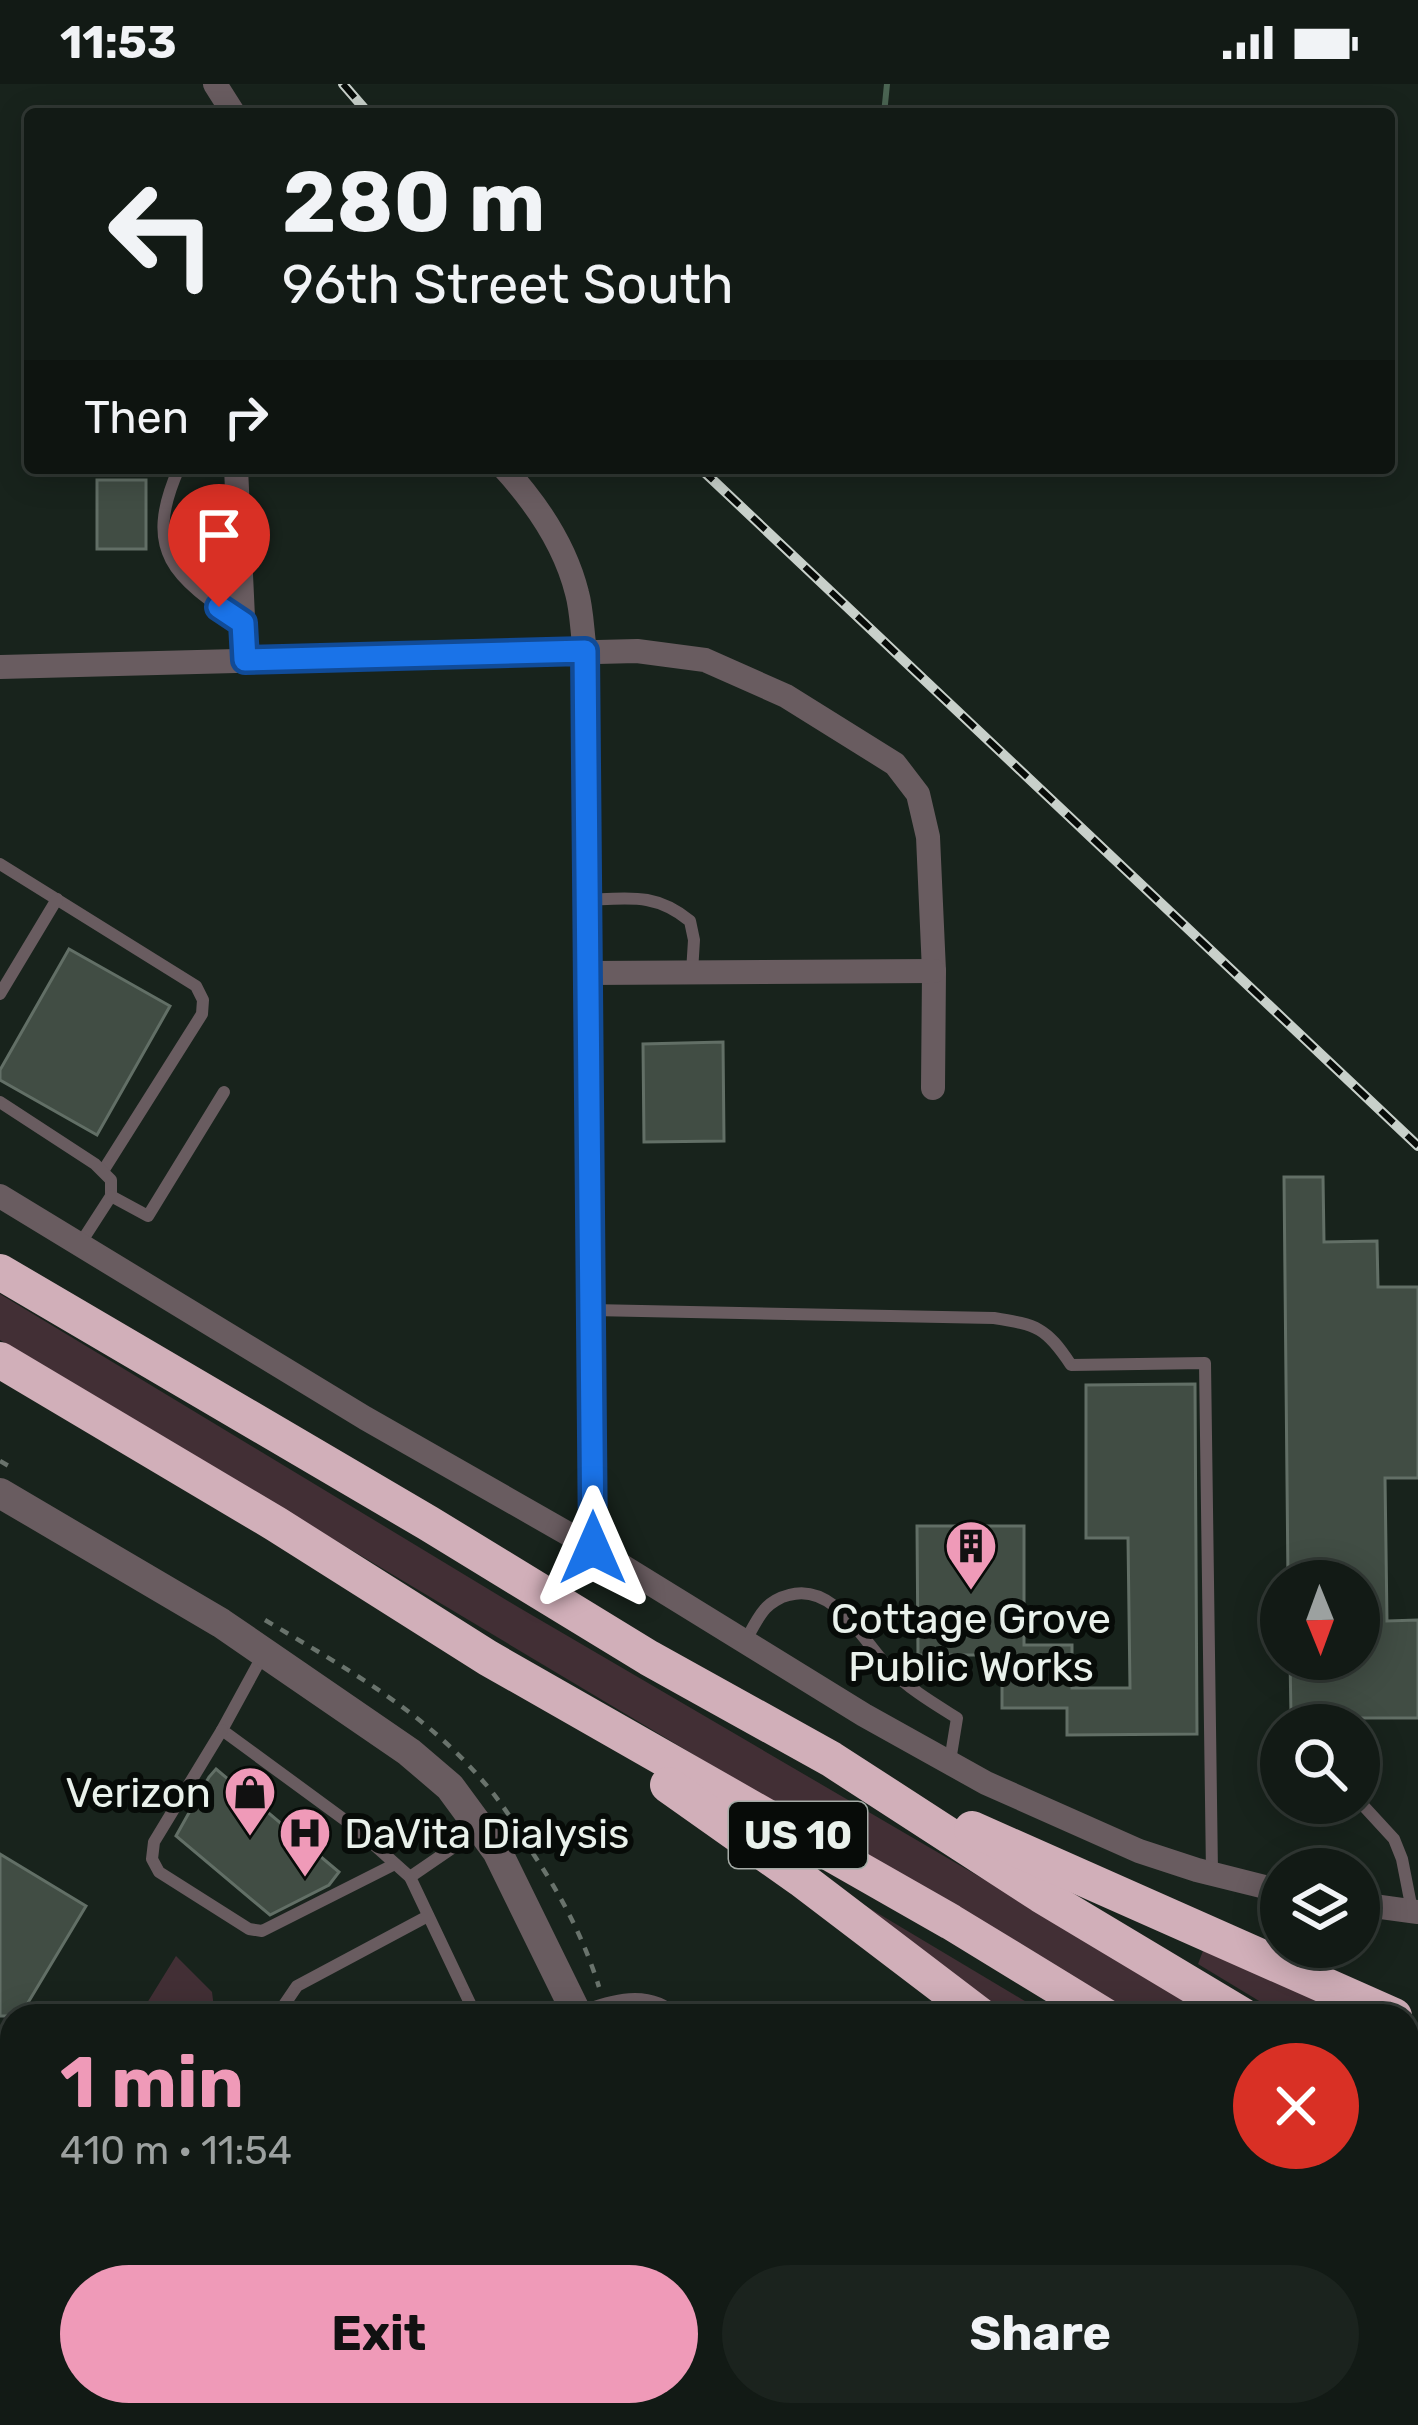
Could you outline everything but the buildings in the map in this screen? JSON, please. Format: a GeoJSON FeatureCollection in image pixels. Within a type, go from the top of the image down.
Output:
{"type":"FeatureCollection","features":[{"type":"Feature","properties":{"kind":"highway","name":"US 10"},"geometry":{"type":"LineString","coordinates":[[0,1272],[649,1658],[831,1759],[1041,1895],[1224,2004]]}},
{"type":"Feature","properties":{"kind":"highway","name":"US 10"},"geometry":{"type":"LineString","coordinates":[[0,1360],[276,1524],[488,1658],[951,1922],[1085,2004]]}},
{"type":"Feature","properties":{"kind":"highway"},"geometry":{"type":"LineString","coordinates":[[488,1658],[801,1879],[965,2004]]}},
{"type":"Feature","properties":{"kind":"highway"},"geometry":{"type":"LineString","coordinates":[[916,1814],[958,1823],[1367,2004]]}},
{"type":"Feature","properties":{"kind":"street"},"geometry":{"type":"LineString","coordinates":[[236,474],[245,660]]}},
{"type":"Feature","properties":{"kind":"street"},"geometry":{"type":"LineString","coordinates":[[509,474],[557,541],[578,594],[585,651],[593,1548]]}},
{"type":"Feature","properties":{"kind":"street"},"geometry":{"type":"LineString","coordinates":[[0,667],[637,651],[705,660],[786,696],[896,764],[918,794],[928,837],[933,1088]]}},
{"type":"Feature","properties":{"kind":"street"},"geometry":{"type":"LineString","coordinates":[[590,973],[934,970]]}},
{"type":"Feature","properties":{"kind":"street"},"geometry":{"type":"LineString","coordinates":[[0,1196],[365,1418],[986,1783],[1139,1850],[1260,1886]]}},
{"type":"Feature","properties":{"kind":"street"},"geometry":{"type":"LineString","coordinates":[[0,1493],[203,1612],[409,1752],[450,1787],[497,1851],[572,2004]]}},
{"type":"Feature","properties":{"kind":"street"},"geometry":{"type":"LineString","coordinates":[[1380,1907],[1415,1912]]}},
{"type":"Feature","properties":{"kind":"lane"},"geometry":{"type":"LineString","coordinates":[[176,474],[161,538],[195,591],[243,623]]}},
{"type":"Feature","properties":{"kind":"lane"},"geometry":{"type":"LineString","coordinates":[[2,870],[196,986],[202,1000],[202,1014],[103,1172]]}},
{"type":"Feature","properties":{"kind":"lane"},"geometry":{"type":"LineString","coordinates":[[589,900],[641,898],[677,910],[690,922],[692,972]]}},
{"type":"Feature","properties":{"kind":"lane"},"geometry":{"type":"LineString","coordinates":[[0,994],[57,899]]}},
{"type":"Feature","properties":{"kind":"lane"},"geometry":{"type":"LineString","coordinates":[[111,1196],[148,1216],[224,1092]]}},
{"type":"Feature","properties":{"kind":"lane"},"geometry":{"type":"LineString","coordinates":[[0,1102],[78,1152],[111,1180],[111,1196],[80,1244]]}},
{"type":"Feature","properties":{"kind":"lane"},"geometry":{"type":"LineString","coordinates":[[592,1310],[994,1318],[1035,1325],[1057,1343],[1071,1365],[1204,1363],[1212,1873]]}},
{"type":"Feature","properties":{"kind":"lane"},"geometry":{"type":"LineString","coordinates":[[745,1642],[776,1600],[795,1593],[824,1598],[890,1669],[957,1718],[950,1762]]}},
{"type":"Feature","properties":{"kind":"lane"},"geometry":{"type":"LineString","coordinates":[[264,1653],[154,1842],[152,1859],[159,1872],[256,1931],[395,1864]]}},
{"type":"Feature","properties":{"kind":"lane"},"geometry":{"type":"LineString","coordinates":[[222,1730],[353,1826],[410,1877],[470,2004]]}},
{"type":"Feature","properties":{"kind":"lane"},"geometry":{"type":"LineString","coordinates":[[1380,1824],[1394,1839],[1402,1859],[1415,1912]]}},
{"type":"Feature","properties":{"kind":"lane"},"geometry":{"type":"LineString","coordinates":[[410,1877],[480,1829]]}},
{"type":"Feature","properties":{"kind":"lane"},"geometry":{"type":"LineString","coordinates":[[285,2004],[297,1986],[428,1916]]}},
{"type":"Feature","properties":{"kind":"lane"},"geometry":{"type":"LineString","coordinates":[[600,2004],[639,1998],[662,2004]]}},
{"type":"Feature","properties":{"kind":"shaded area"},"geometry":{"type":"Polygon","coordinates":[[[0,1294],[1190,2004],[1111,2004],[0,1340],[0,1294]]]}},
{"type":"Feature","properties":{"kind":"shaded area"},"geometry":{"type":"Polygon","coordinates":[[[864,1905],[1030,2004],[992,2004],[864,1905]]]}},
{"type":"Feature","properties":{"kind":"shaded area"},"geometry":{"type":"Polygon","coordinates":[[[1204,1948],[1332,2004],[1264,2004],[1198,1964],[1204,1948]]]}},
{"type":"Feature","properties":{"kind":"shaded area"},"geometry":{"type":"Polygon","coordinates":[[[176,1956],[212,1992],[214,2004],[183,2001],[146,2004],[176,1956]]]}},
{"type":"Feature","properties":{"kind":"waterway"},"geometry":{"type":"LineString","coordinates":[[885,108],[887,84]]}},
{"type":"Feature","properties":{"kind":"railway"},"geometry":{"type":"LineString","coordinates":[[343,84],[364,108]]}},
{"type":"Feature","properties":{"kind":"railway"},"geometry":{"type":"LineString","coordinates":[[706,474],[1418,1146]]}},
{"type":"Feature","properties":{"kind":"place","name":"Cottage Grove Public Works"},"geometry":{"type":"Point","coordinates":[971,1592]}},
{"type":"Feature","properties":{"kind":"place","name":"Verizon"},"geometry":{"type":"Point","coordinates":[250,1838]}},
{"type":"Feature","properties":{"kind":"place","name":"DaVita Dialysis"},"geometry":{"type":"Point","coordinates":[305,1879]}},
{"type":"Feature","properties":{"kind":"route"},"geometry":{"type":"LineString","coordinates":[[219,607],[243,623],[245,660],[585,651],[593,1548]]}}]}
